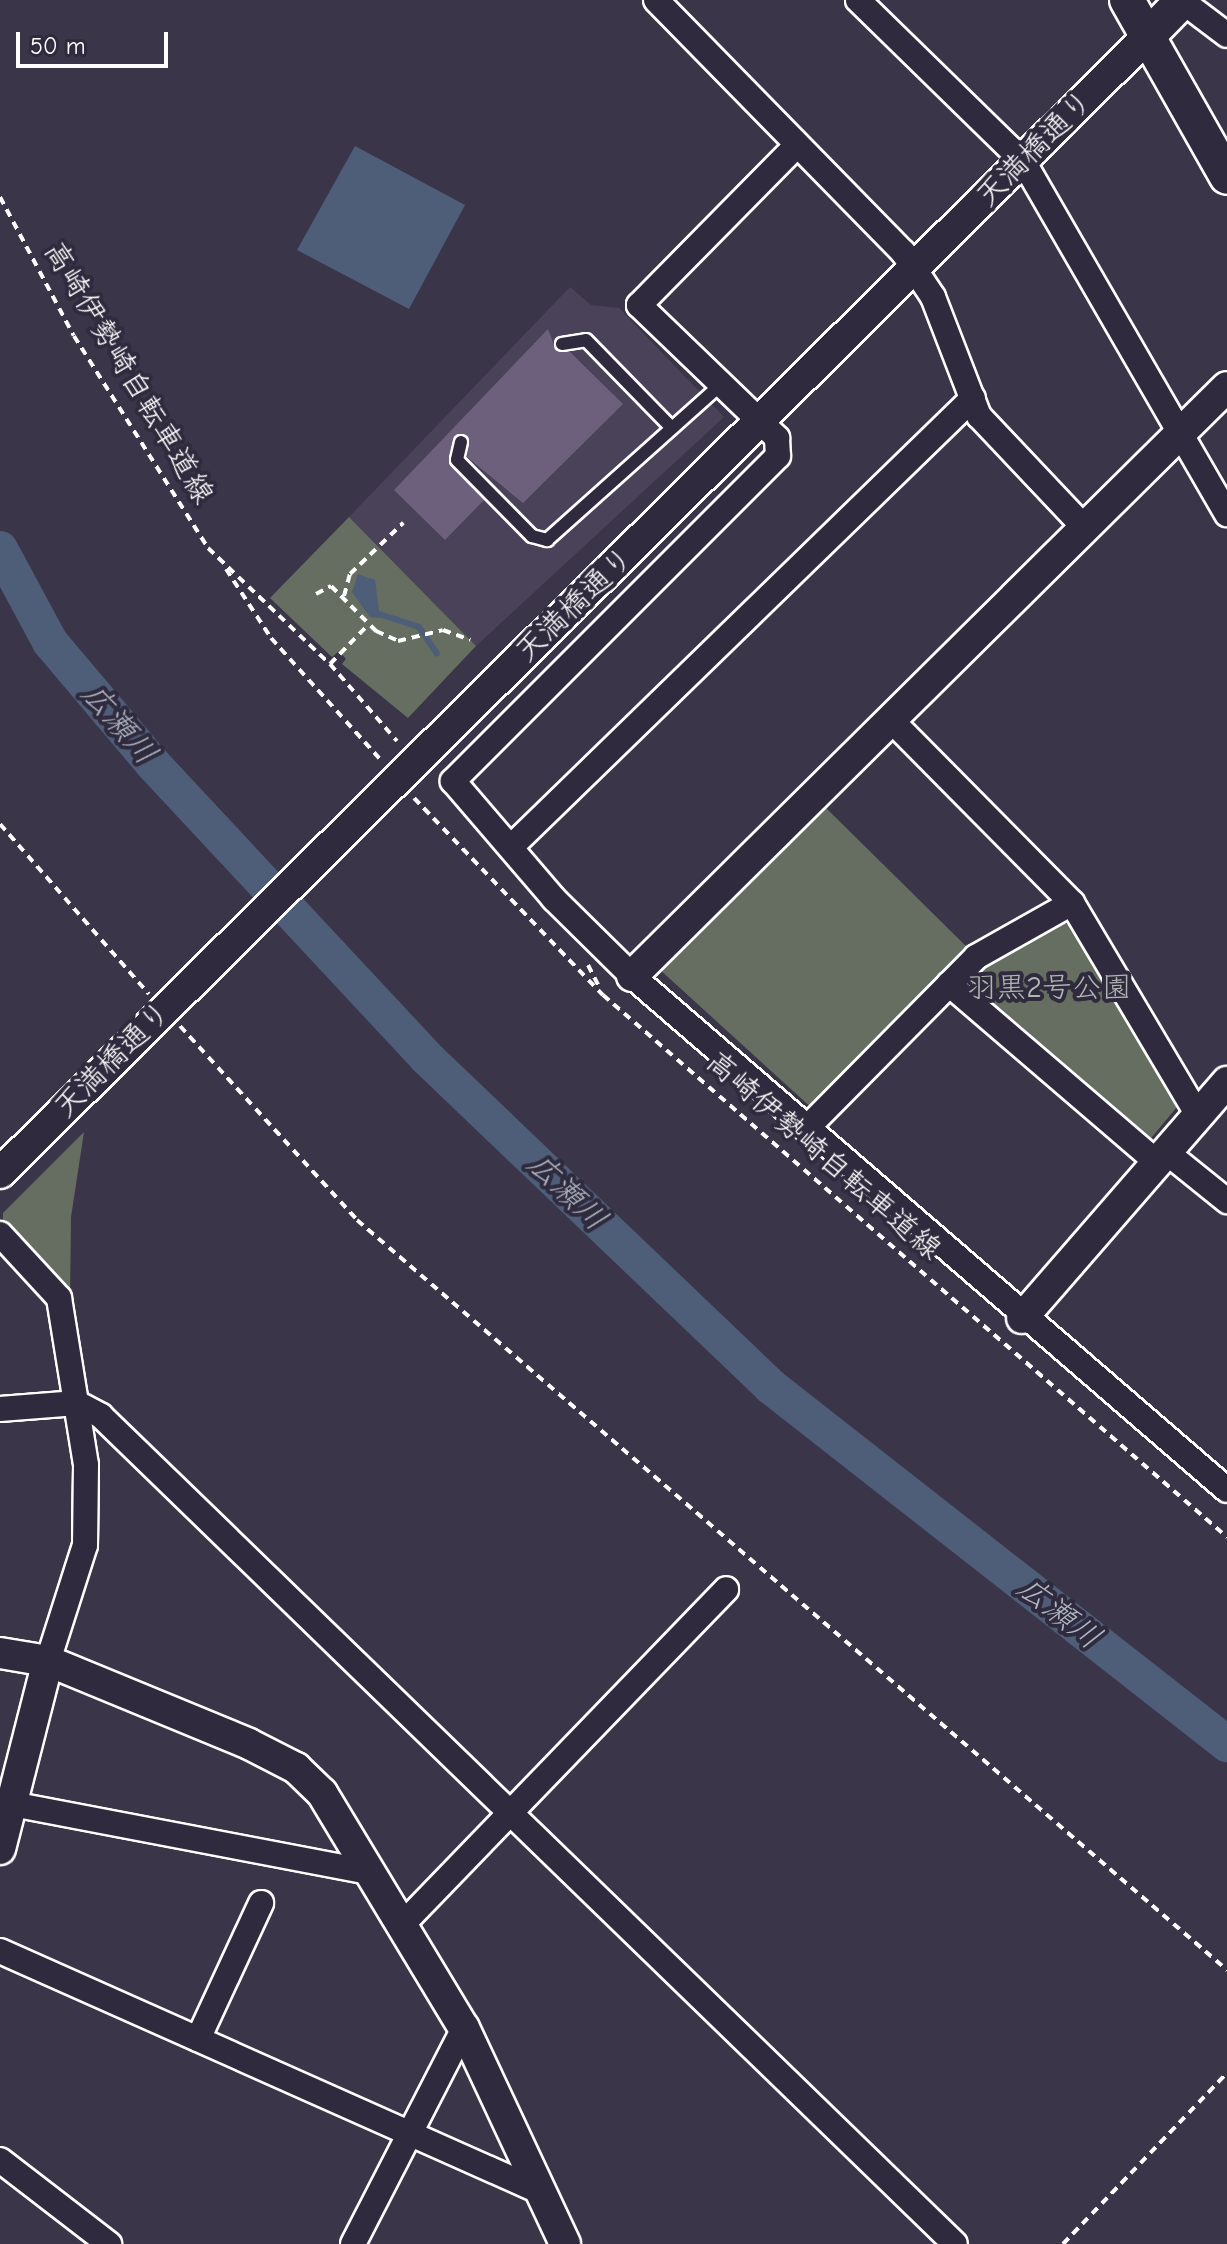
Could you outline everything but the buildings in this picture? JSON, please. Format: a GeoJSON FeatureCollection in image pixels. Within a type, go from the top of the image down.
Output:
{"type":"FeatureCollection","features":[{"type":"Feature","properties":{"kind":"main road"},"geometry":{"type":"LineString","coordinates":[[1127,0],[1227,177]]}},
{"type":"Feature","properties":{"kind":"main road"},"geometry":{"type":"LineString","coordinates":[[1148,36],[1183,0]]}},
{"type":"Feature","properties":{"kind":"street"},"geometry":{"type":"LineString","coordinates":[[656,0],[916,269],[979,416],[1085,528]]}},
{"type":"Feature","properties":{"kind":"street"},"geometry":{"type":"LineString","coordinates":[[858,0],[1023,161],[1227,514]]}},
{"type":"Feature","properties":{"kind":"street"},"geometry":{"type":"LineString","coordinates":[[1183,0],[1227,35]]}},
{"type":"Feature","properties":{"kind":"street","name":"天満橋通り"},"geometry":{"type":"LineString","coordinates":[[0,1173],[164,1005],[761,424],[1148,36]]}},
{"type":"Feature","properties":{"kind":"street"},"geometry":{"type":"LineString","coordinates":[[797,145],[639,305],[719,386],[777,438],[778,456],[453,781],[632,976],[1022,1318],[1227,1490]]}},
{"type":"Feature","properties":{"kind":"street"},"geometry":{"type":"LineString","coordinates":[[632,976],[893,722],[1227,387]]}},
{"type":"Feature","properties":{"kind":"street"},"geometry":{"type":"LineString","coordinates":[[511,847],[973,398]]}},
{"type":"Feature","properties":{"kind":"street"},"geometry":{"type":"LineString","coordinates":[[893,722],[1072,903],[1198,1115]]}},
{"type":"Feature","properties":{"kind":"street"},"geometry":{"type":"LineString","coordinates":[[806,1129],[976,957],[1072,903]]}},
{"type":"Feature","properties":{"kind":"street"},"geometry":{"type":"LineString","coordinates":[[949,984],[1161,1157],[1227,1201]]}},
{"type":"Feature","properties":{"kind":"street"},"geometry":{"type":"LineString","coordinates":[[1022,1318],[1227,1082]]}},
{"type":"Feature","properties":{"kind":"street"},"geometry":{"type":"LineString","coordinates":[[0,1234],[59,1298],[86,1465],[85,1545],[48,1661],[0,1849]]}},
{"type":"Feature","properties":{"kind":"street"},"geometry":{"type":"LineString","coordinates":[[0,1409],[77,1403],[101,1416],[955,2244]]}},
{"type":"Feature","properties":{"kind":"street"},"geometry":{"type":"LineString","coordinates":[[401,1926],[726,1589]]}},
{"type":"Feature","properties":{"kind":"street"},"geometry":{"type":"LineString","coordinates":[[0,1653],[48,1661],[296,1768],[322,1793],[464,2028],[565,2244]]}},
{"type":"Feature","properties":{"kind":"street"},"geometry":{"type":"LineString","coordinates":[[12,1804],[369,1872]]}},
{"type":"Feature","properties":{"kind":"street"},"geometry":{"type":"LineString","coordinates":[[198,2039],[261,1903]]}},
{"type":"Feature","properties":{"kind":"street"},"geometry":{"type":"LineString","coordinates":[[0,1951],[539,2191]]}},
{"type":"Feature","properties":{"kind":"street"},"geometry":{"type":"LineString","coordinates":[[353,2244],[464,2028]]}},
{"type":"Feature","properties":{"kind":"street"},"geometry":{"type":"LineString","coordinates":[[0,2160],[109,2244]]}},
{"type":"Feature","properties":{"kind":"lane"},"geometry":{"type":"LineString","coordinates":[[562,344],[586,340],[672,428]]}},
{"type":"Feature","properties":{"kind":"lane"},"geometry":{"type":"LineString","coordinates":[[461,442],[457,460],[519,523],[547,540],[719,386]]}},
{"type":"Feature","properties":{"kind":"path","name":"高崎伊勢崎自転車道線"},"geometry":{"type":"LineString","coordinates":[[0,197],[74,336],[208,548],[330,664],[397,741]]}},
{"type":"Feature","properties":{"kind":"path"},"geometry":{"type":"LineString","coordinates":[[344,596],[350,574],[403,523]]}},
{"type":"Feature","properties":{"kind":"path","name":"高崎伊勢崎自転車道線"},"geometry":{"type":"LineString","coordinates":[[225,566],[271,638],[394,781],[603,995],[1227,1537]]}},
{"type":"Feature","properties":{"kind":"path"},"geometry":{"type":"LineString","coordinates":[[316,594],[327,585],[344,596],[369,624],[398,641],[443,630],[470,640]]}},
{"type":"Feature","properties":{"kind":"path"},"geometry":{"type":"LineString","coordinates":[[330,664],[369,624]]}},
{"type":"Feature","properties":{"kind":"path"},"geometry":{"type":"LineString","coordinates":[[0,824],[357,1220],[1227,1970]]}},
{"type":"Feature","properties":{"kind":"path"},"geometry":{"type":"LineString","coordinates":[[1063,2244],[1227,2073]]}},
{"type":"Feature","properties":{"kind":"shaded area"},"geometry":{"type":"Polygon","coordinates":[[[570,287],[591,305],[619,308],[724,417],[476,646],[349,517],[570,287]]]}},
{"type":"Feature","properties":{"kind":"green space"},"geometry":{"type":"Polygon","coordinates":[[[349,517],[476,646],[408,718],[342,664],[346,659],[339,651],[332,657],[270,598],[349,517]]]}},
{"type":"Feature","properties":{"kind":"green space"},"geometry":{"type":"Polygon","coordinates":[[[824,806],[971,951],[815,1111],[658,968],[824,806]]]}},
{"type":"Feature","properties":{"kind":"green space","name":"羽黒2号公園"},"geometry":{"type":"Polygon","coordinates":[[[1059,922],[1075,926],[1177,1107],[1147,1143],[970,987],[973,970],[1059,922]]]}},
{"type":"Feature","properties":{"kind":"green space"},"geometry":{"type":"Polygon","coordinates":[[[84,1132],[71,1217],[70,1304],[55,1273],[3,1221],[3,1213],[84,1132]]]}},
{"type":"Feature","properties":{"kind":"water"},"geometry":{"type":"Polygon","coordinates":[[[355,146],[465,205],[409,309],[297,250],[355,146]]]}},
{"type":"Feature","properties":{"kind":"water"},"geometry":{"type":"Polygon","coordinates":[[[358,574],[375,580],[380,618],[370,617],[352,592],[358,574]]]}},
{"type":"Feature","properties":{"kind":"waterway","name":"広瀬川"},"geometry":{"type":"LineString","coordinates":[[0,549],[50,642],[153,764],[426,1057],[770,1386],[1227,1744]]}},
{"type":"Feature","properties":{"kind":"waterway"},"geometry":{"type":"LineString","coordinates":[[376,613],[419,627],[437,654]]}}]}
